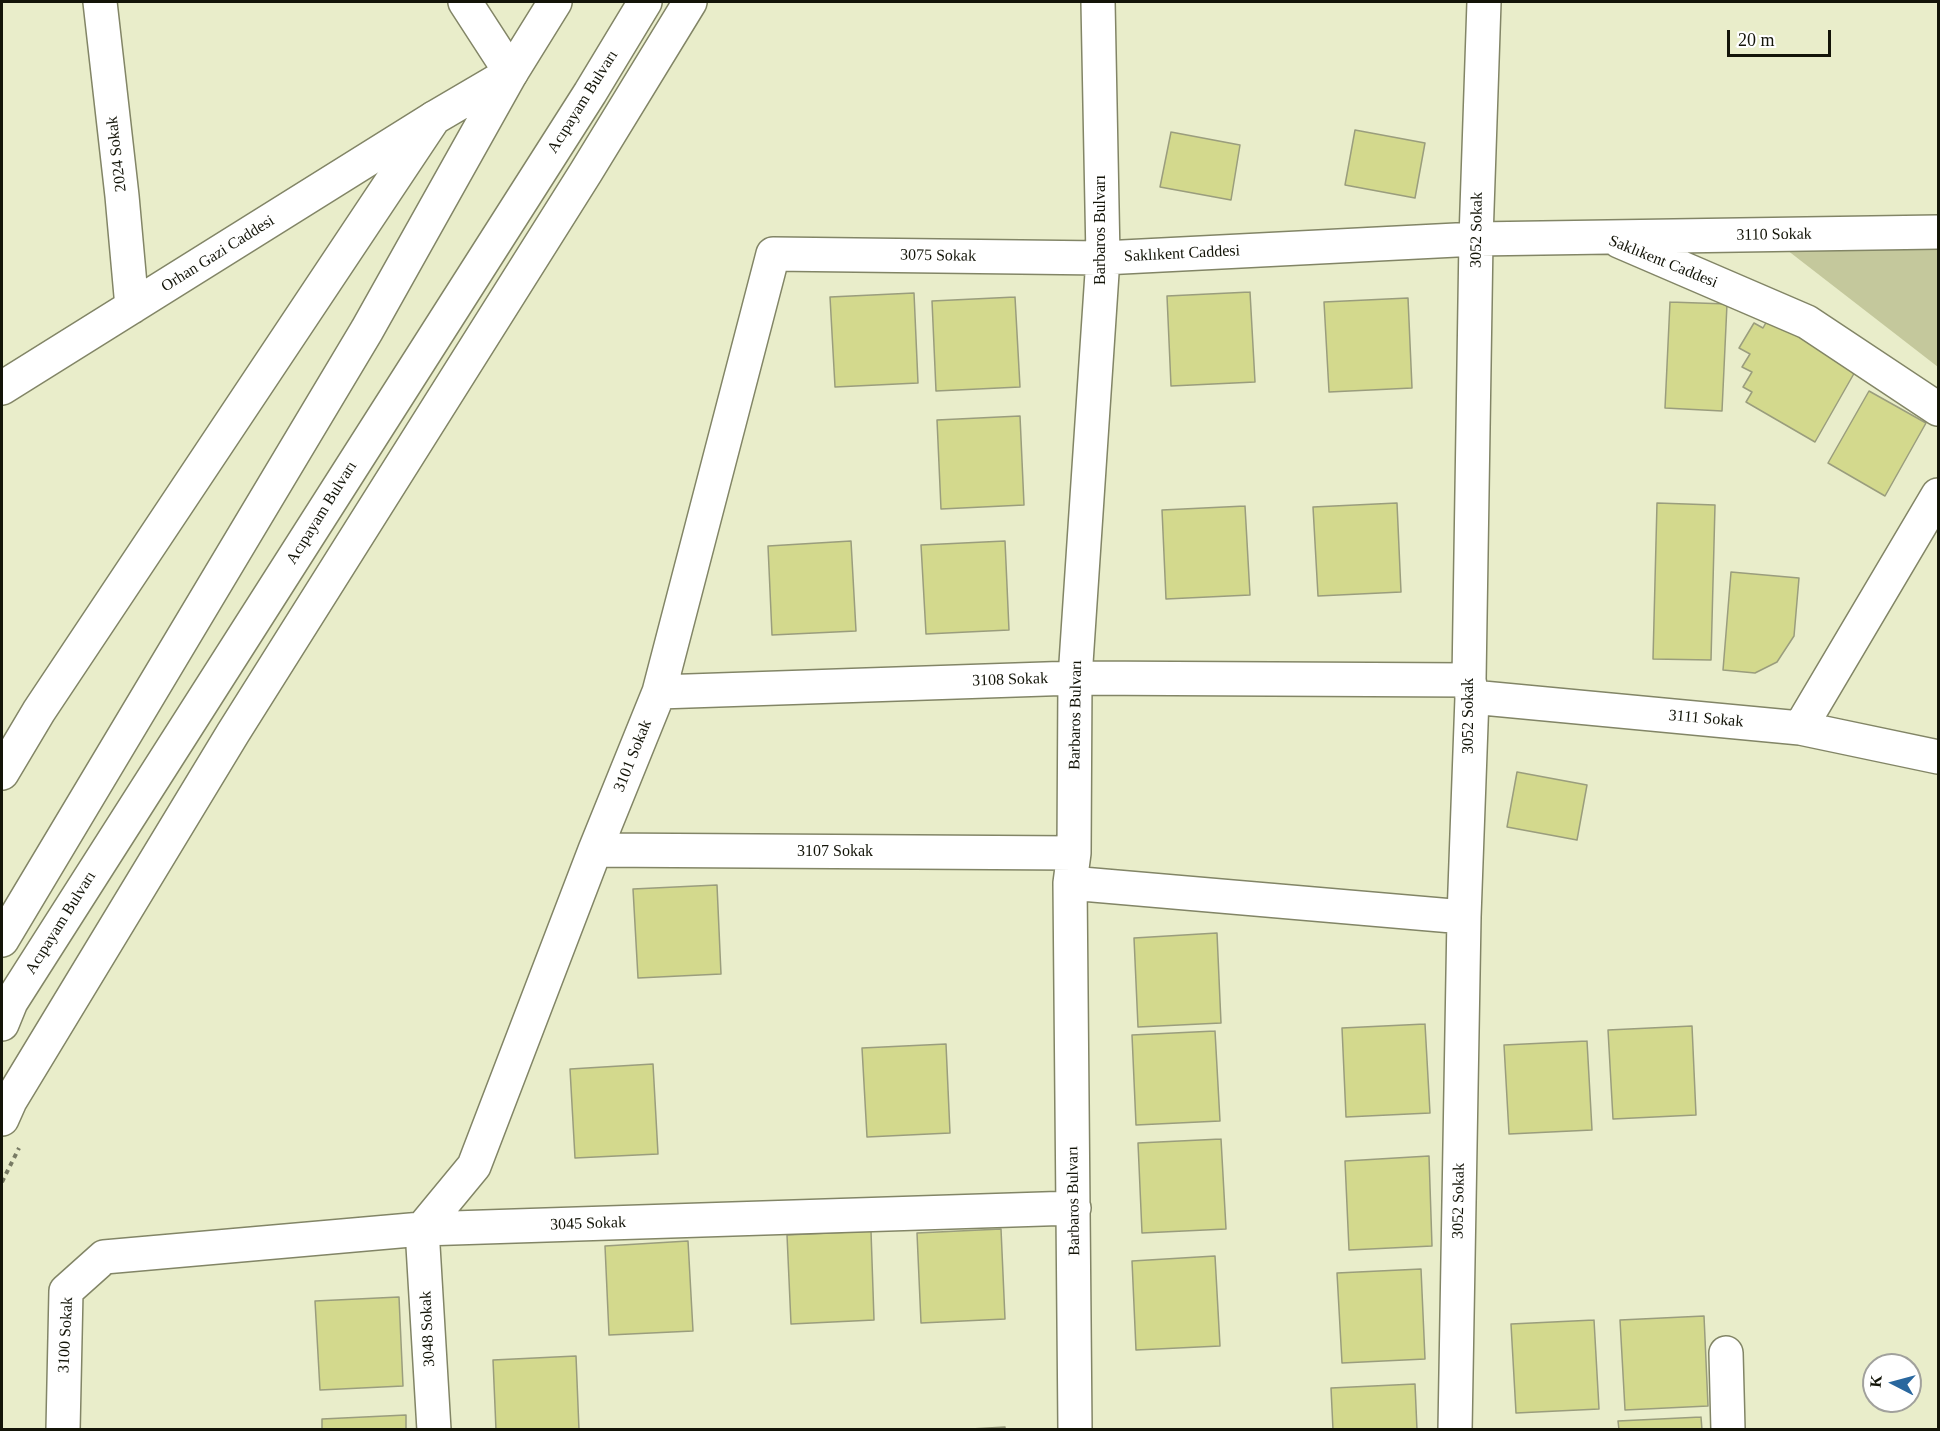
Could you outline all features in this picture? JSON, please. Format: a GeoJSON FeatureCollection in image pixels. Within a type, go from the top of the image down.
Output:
{"type":"FeatureCollection","features":[{"type":"Feature","properties":{"kind":"street","name":"2024 Sokak"},"geometry":{"type":"LineString","coordinates":[[100,2],[132,307]]}},
{"type":"Feature","properties":{"kind":"street"},"geometry":{"type":"LineString","coordinates":[[465,2],[511,73]]}},
{"type":"Feature","properties":{"kind":"street"},"geometry":{"type":"LineString","coordinates":[[2,940],[367,330],[511,73],[548,2]]}},
{"type":"Feature","properties":{"kind":"street"},"geometry":{"type":"LineString","coordinates":[[511,73],[555,2]]}},
{"type":"Feature","properties":{"kind":"street","name":"Acıpayam Bulvarı"},"geometry":{"type":"LineString","coordinates":[[2,1024],[11,1002],[590,93],[645,2]]}},
{"type":"Feature","properties":{"kind":"street"},"geometry":{"type":"LineString","coordinates":[[2,1119],[10,1101],[233,733],[586,172],[690,2]]}},
{"type":"Feature","properties":{"kind":"street","name":"Barbaros Bulvarı"},"geometry":{"type":"LineString","coordinates":[[1075,1430],[1072,868],[1075,678],[1103,258],[1098,2]]}},
{"type":"Feature","properties":{"kind":"street","name":"3052 Sokak"},"geometry":{"type":"LineString","coordinates":[[1455,1430],[1470,689],[1476,239],[1484,2]]}},
{"type":"Feature","properties":{"kind":"street","name":"Orhan Gazi Caddesi"},"geometry":{"type":"LineString","coordinates":[[2,388],[434,118],[511,73]]}},
{"type":"Feature","properties":{"kind":"street"},"geometry":{"type":"LineString","coordinates":[[2,773],[39,711],[434,118]]}},
{"type":"Feature","properties":{"kind":"street","name":"3110 Sokak"},"geometry":{"type":"LineString","coordinates":[[1609,237],[1938,232]]}},
{"type":"Feature","properties":{"kind":"street","name":"Saklıkent Caddesi"},"geometry":{"type":"LineString","coordinates":[[1103,258],[1476,239],[1609,237],[1807,322],[1938,408]]}},
{"type":"Feature","properties":{"kind":"street","name":"3075 Sokak"},"geometry":{"type":"LineString","coordinates":[[774,254],[1103,258]]}},
{"type":"Feature","properties":{"kind":"street","name":"3101 Sokak"},"geometry":{"type":"LineString","coordinates":[[422,1230],[474,1166],[595,850],[659,692],[774,254]]}},
{"type":"Feature","properties":{"kind":"street"},"geometry":{"type":"LineString","coordinates":[[1800,728],[1938,495]]}},
{"type":"Feature","properties":{"kind":"street","name":"3108 Sokak"},"geometry":{"type":"LineString","coordinates":[[659,692],[1075,678],[1470,689]]}},
{"type":"Feature","properties":{"kind":"street","name":"3111 Sokak"},"geometry":{"type":"LineString","coordinates":[[1470,689],[1800,728],[1938,757]]}},
{"type":"Feature","properties":{"kind":"street","name":"3107 Sokak"},"geometry":{"type":"LineString","coordinates":[[595,850],[1072,868],[1464,917]]}},
{"type":"Feature","properties":{"kind":"street","name":"3045 Sokak"},"geometry":{"type":"LineString","coordinates":[[104,1257],[422,1230],[1074,1208]]}},
{"type":"Feature","properties":{"kind":"street","name":"3048 Sokak"},"geometry":{"type":"LineString","coordinates":[[422,1230],[434,1430]]}},
{"type":"Feature","properties":{"kind":"street","name":"3100 Sokak"},"geometry":{"type":"LineString","coordinates":[[63,1430],[66,1291],[104,1257]]}},
{"type":"Feature","properties":{"kind":"street"},"geometry":{"type":"LineString","coordinates":[[1726,1353],[1728,1430]]}},
{"type":"Feature","properties":{"kind":"green space"},"geometry":{"type":"Polygon","coordinates":[[[1938,245],[1938,367],[1787,250],[1938,245]]]}},
{"type":"Feature","properties":{"kind":"building"},"geometry":{"type":"Polygon","coordinates":[[[1355,130],[1425,143],[1415,198],[1345,185],[1355,130]]]}},
{"type":"Feature","properties":{"kind":"building"},"geometry":{"type":"Polygon","coordinates":[[[1171,132],[1240,145],[1231,200],[1160,187],[1171,132]]]}},
{"type":"Feature","properties":{"kind":"building"},"geometry":{"type":"Polygon","coordinates":[[[1250,292],[1255,382],[1171,386],[1167,296],[1250,292]]]}},
{"type":"Feature","properties":{"kind":"building"},"geometry":{"type":"Polygon","coordinates":[[[914,293],[918,383],[835,387],[830,297],[914,293]]]}},
{"type":"Feature","properties":{"kind":"building"},"geometry":{"type":"Polygon","coordinates":[[[1015,297],[1020,387],[936,391],[932,301],[1015,297]]]}},
{"type":"Feature","properties":{"kind":"building"},"geometry":{"type":"Polygon","coordinates":[[[1408,298],[1412,388],[1329,392],[1324,302],[1408,298]]]}},
{"type":"Feature","properties":{"kind":"building"},"geometry":{"type":"Polygon","coordinates":[[[1670,302],[1727,304],[1722,411],[1665,408],[1670,302]]]}},
{"type":"Feature","properties":{"kind":"building"},"geometry":{"type":"Polygon","coordinates":[[[1768,319],[1856,370],[1815,442],[1746,402],[1752,392],[1743,387],[1752,372],[1742,367],[1750,354],[1739,348],[1754,323],[1763,328],[1768,319]]]}},
{"type":"Feature","properties":{"kind":"building"},"geometry":{"type":"Polygon","coordinates":[[[1869,391],[1926,423],[1885,496],[1828,463],[1869,391]]]}},
{"type":"Feature","properties":{"kind":"building"},"geometry":{"type":"Polygon","coordinates":[[[1020,416],[1024,505],[941,509],[937,420],[1020,416]]]}},
{"type":"Feature","properties":{"kind":"building"},"geometry":{"type":"Polygon","coordinates":[[[1397,503],[1401,592],[1318,596],[1313,507],[1397,503]]]}},
{"type":"Feature","properties":{"kind":"building"},"geometry":{"type":"Polygon","coordinates":[[[1657,503],[1715,505],[1711,660],[1653,659],[1657,503]]]}},
{"type":"Feature","properties":{"kind":"building"},"geometry":{"type":"Polygon","coordinates":[[[1245,506],[1250,595],[1166,599],[1162,510],[1245,506]]]}},
{"type":"Feature","properties":{"kind":"building"},"geometry":{"type":"Polygon","coordinates":[[[851,541],[856,631],[772,635],[768,546],[851,541]]]}},
{"type":"Feature","properties":{"kind":"building"},"geometry":{"type":"Polygon","coordinates":[[[1005,541],[1009,630],[926,634],[921,545],[1005,541]]]}},
{"type":"Feature","properties":{"kind":"building"},"geometry":{"type":"Polygon","coordinates":[[[1731,572],[1799,578],[1794,636],[1777,662],[1755,673],[1723,670],[1731,572]]]}},
{"type":"Feature","properties":{"kind":"building"},"geometry":{"type":"Polygon","coordinates":[[[1517,772],[1587,785],[1577,840],[1507,827],[1517,772]]]}},
{"type":"Feature","properties":{"kind":"building"},"geometry":{"type":"Polygon","coordinates":[[[717,885],[721,974],[638,978],[633,889],[717,885]]]}},
{"type":"Feature","properties":{"kind":"building"},"geometry":{"type":"Polygon","coordinates":[[[1217,933],[1221,1023],[1138,1027],[1134,938],[1217,933]]]}},
{"type":"Feature","properties":{"kind":"building"},"geometry":{"type":"Polygon","coordinates":[[[1425,1024],[1430,1113],[1346,1117],[1342,1028],[1425,1024]]]}},
{"type":"Feature","properties":{"kind":"building"},"geometry":{"type":"Polygon","coordinates":[[[1692,1026],[1696,1115],[1613,1119],[1608,1030],[1692,1026]]]}},
{"type":"Feature","properties":{"kind":"building"},"geometry":{"type":"Polygon","coordinates":[[[1215,1031],[1220,1121],[1136,1125],[1132,1035],[1215,1031]]]}},
{"type":"Feature","properties":{"kind":"building"},"geometry":{"type":"Polygon","coordinates":[[[1587,1041],[1592,1130],[1509,1134],[1504,1045],[1587,1041]]]}},
{"type":"Feature","properties":{"kind":"building"},"geometry":{"type":"Polygon","coordinates":[[[946,1044],[950,1133],[867,1137],[862,1048],[946,1044]]]}},
{"type":"Feature","properties":{"kind":"building"},"geometry":{"type":"Polygon","coordinates":[[[653,1064],[658,1154],[575,1158],[570,1069],[653,1064]]]}},
{"type":"Feature","properties":{"kind":"building"},"geometry":{"type":"Polygon","coordinates":[[[1221,1139],[1226,1229],[1142,1233],[1138,1143],[1221,1139]]]}},
{"type":"Feature","properties":{"kind":"building"},"geometry":{"type":"Polygon","coordinates":[[[1429,1156],[1432,1246],[1349,1250],[1345,1161],[1429,1156]]]}},
{"type":"Feature","properties":{"kind":"building"},"geometry":{"type":"Polygon","coordinates":[[[1001,1229],[1005,1319],[921,1323],[917,1233],[1001,1229]]]}},
{"type":"Feature","properties":{"kind":"building"},"geometry":{"type":"Polygon","coordinates":[[[871,1231],[874,1320],[791,1324],[787,1235],[871,1231]]]}},
{"type":"Feature","properties":{"kind":"building"},"geometry":{"type":"Polygon","coordinates":[[[688,1241],[693,1331],[609,1335],[605,1246],[688,1241]]]}},
{"type":"Feature","properties":{"kind":"building"},"geometry":{"type":"Polygon","coordinates":[[[1215,1256],[1220,1346],[1136,1350],[1132,1261],[1215,1256]]]}},
{"type":"Feature","properties":{"kind":"building"},"geometry":{"type":"Polygon","coordinates":[[[1421,1269],[1425,1359],[1342,1363],[1337,1273],[1421,1269]]]}},
{"type":"Feature","properties":{"kind":"building"},"geometry":{"type":"Polygon","coordinates":[[[399,1297],[403,1386],[320,1390],[315,1301],[399,1297]]]}},
{"type":"Feature","properties":{"kind":"building"},"geometry":{"type":"Polygon","coordinates":[[[1704,1316],[1708,1406],[1625,1410],[1620,1320],[1704,1316]]]}},
{"type":"Feature","properties":{"kind":"building"},"geometry":{"type":"Polygon","coordinates":[[[1594,1320],[1599,1409],[1516,1413],[1511,1324],[1594,1320]]]}},
{"type":"Feature","properties":{"kind":"building"},"geometry":{"type":"Polygon","coordinates":[[[576,1356],[579,1430],[496,1430],[493,1360],[576,1356]]]}},
{"type":"Feature","properties":{"kind":"building"},"geometry":{"type":"Polygon","coordinates":[[[1415,1384],[1417,1430],[1333,1430],[1331,1388],[1415,1384]]]}},
{"type":"Feature","properties":{"kind":"building"},"geometry":{"type":"Polygon","coordinates":[[[406,1415],[406,1430],[322,1430],[322,1419],[406,1415]]]}},
{"type":"Feature","properties":{"kind":"building"},"geometry":{"type":"Polygon","coordinates":[[[1701,1417],[1702,1430],[1619,1430],[1618,1421],[1701,1417]]]}},
{"type":"Feature","properties":{"kind":"building"},"geometry":{"type":"Polygon","coordinates":[[[1005,1427],[1005,1430],[954,1430],[1005,1427]]]}}]}
